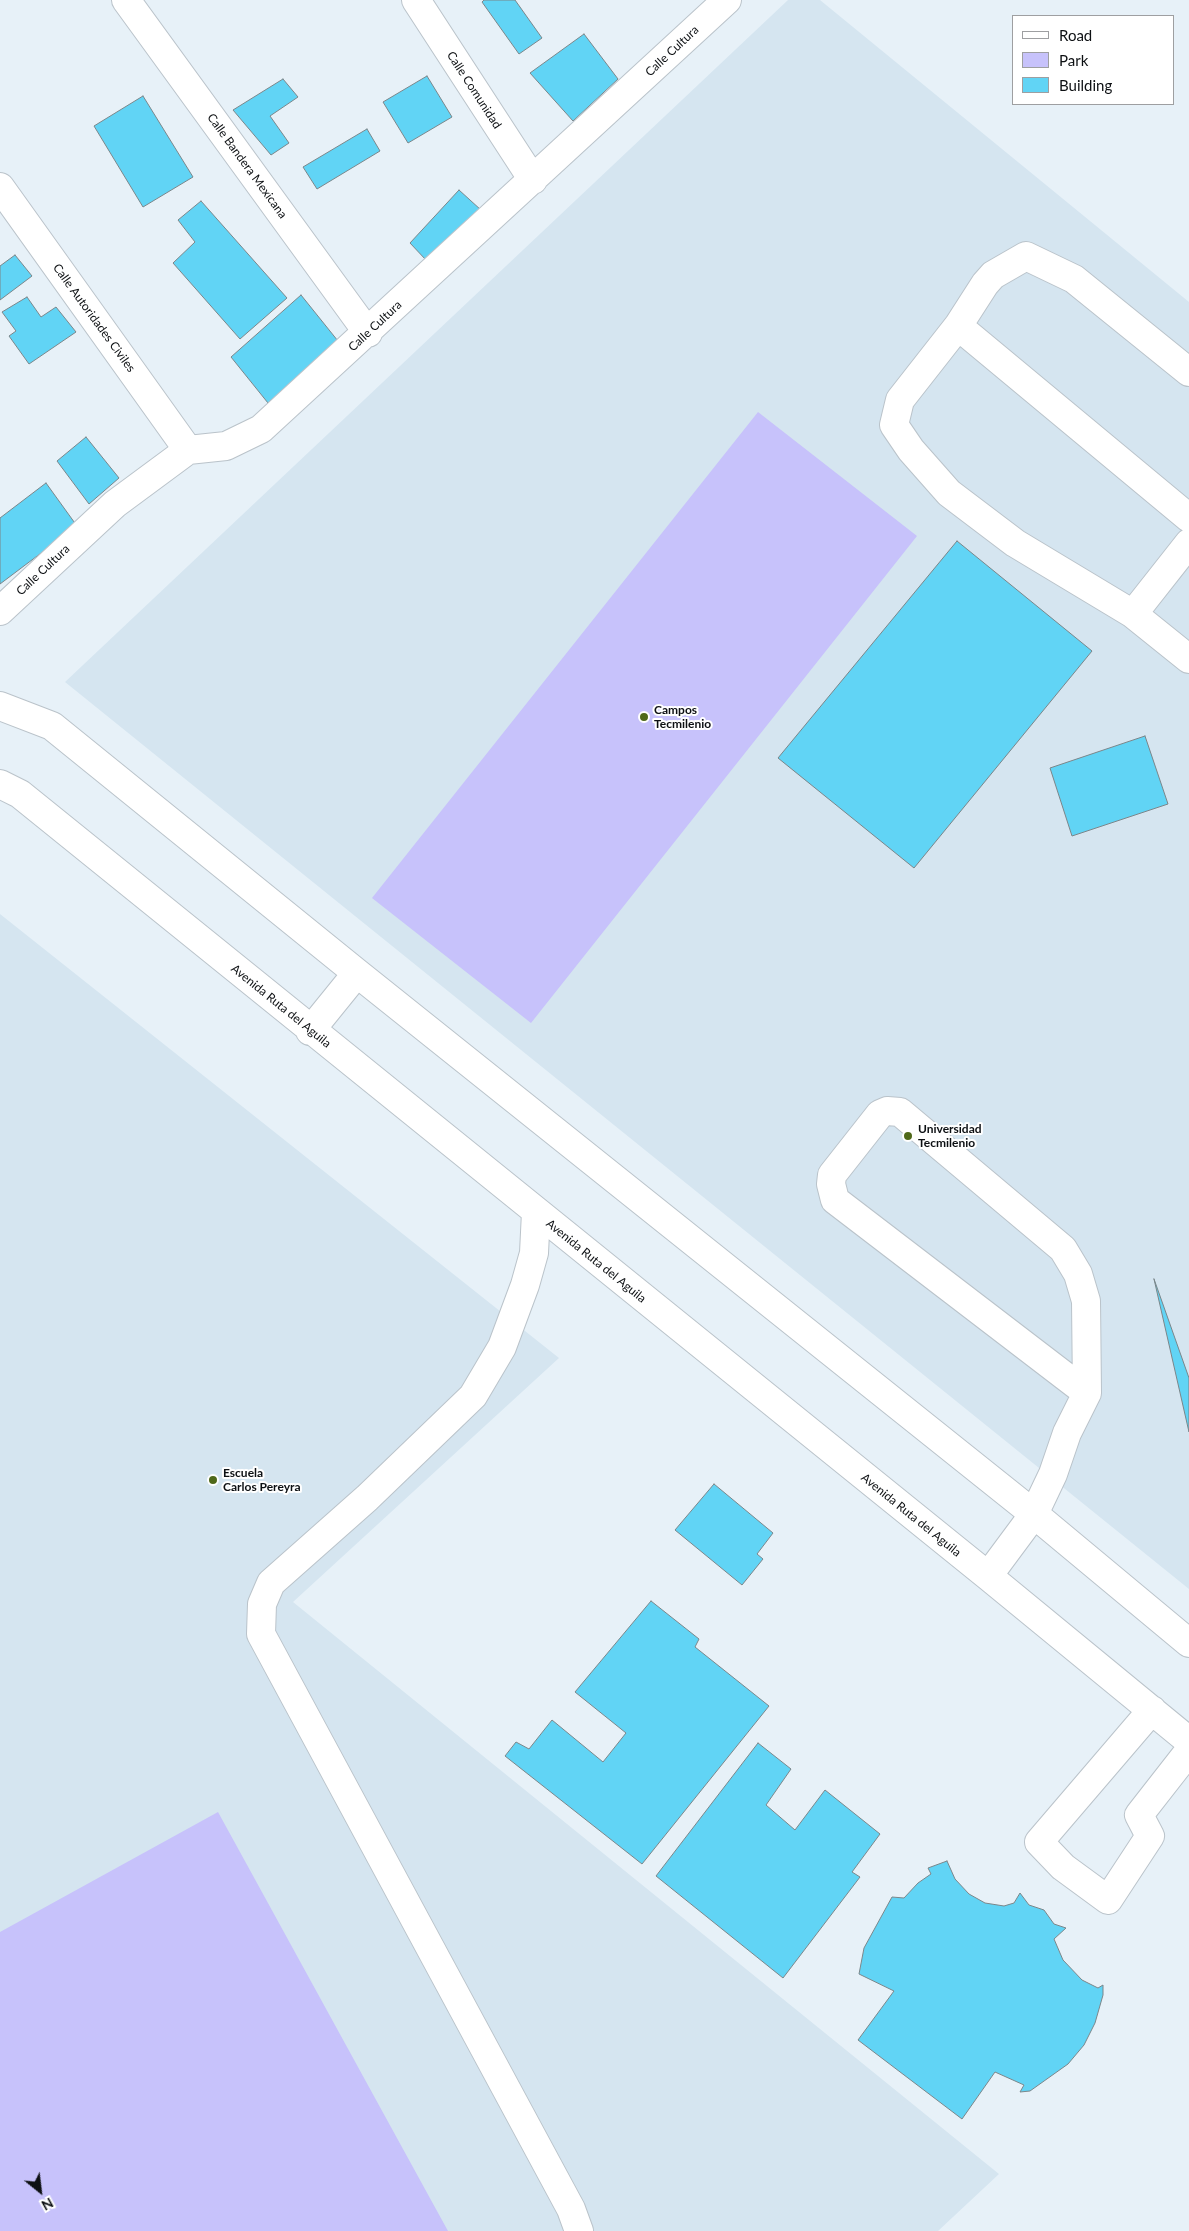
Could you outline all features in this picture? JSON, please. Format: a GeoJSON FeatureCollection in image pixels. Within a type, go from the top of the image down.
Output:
{"type":"FeatureCollection","features":[{"type":"Feature","properties":{"kind":"street","name":"Calle Bandera Mexicana"},"geometry":{"type":"LineString","coordinates":[[126,0],[368,333]]}},
{"type":"Feature","properties":{"kind":"street","name":"Calle Comunidad"},"geometry":{"type":"LineString","coordinates":[[416,0],[533,180]]}},
{"type":"Feature","properties":{"kind":"street","name":"Calle Cultura"},"geometry":{"type":"LineString","coordinates":[[0,611],[115,504],[188,450],[226,446],[261,430],[727,0]]}},
{"type":"Feature","properties":{"kind":"street","name":"Calle Autoridades Civiles"},"geometry":{"type":"LineString","coordinates":[[0,187],[188,450]]}},
{"type":"Feature","properties":{"kind":"street"},"geometry":{"type":"LineString","coordinates":[[1189,372],[1074,279],[1026,256],[993,275],[958,326],[900,400],[894,426],[910,450],[948,493],[1015,542],[1133,614],[1189,659]]}},
{"type":"Feature","properties":{"kind":"street"},"geometry":{"type":"LineString","coordinates":[[958,326],[1189,518]]}},
{"type":"Feature","properties":{"kind":"street"},"geometry":{"type":"LineString","coordinates":[[1133,614],[1189,543]]}},
{"type":"Feature","properties":{"kind":"street"},"geometry":{"type":"LineString","coordinates":[[0,706],[52,726],[357,973],[1034,1514],[1189,1643]]}},
{"type":"Feature","properties":{"kind":"street","name":"Avenida Ruta del Aguila"},"geometry":{"type":"LineString","coordinates":[[0,784],[20,794],[310,1031],[988,1576],[1189,1741]]}},
{"type":"Feature","properties":{"kind":"street"},"geometry":{"type":"LineString","coordinates":[[310,1031],[357,973]]}},
{"type":"Feature","properties":{"kind":"street"},"geometry":{"type":"LineString","coordinates":[[988,1576],[1034,1514],[1053,1474],[1067,1433],[1087,1393],[1086,1301],[1078,1274],[1063,1249],[900,1112],[887,1111],[880,1114],[832,1175],[831,1184],[835,1200],[1087,1393]]}},
{"type":"Feature","properties":{"kind":"street"},"geometry":{"type":"LineString","coordinates":[[536,1212],[534,1253],[525,1286],[502,1346],[474,1396],[374,1491],[271,1582],[262,1604],[261,1634],[571,2209],[578,2231]]}},
{"type":"Feature","properties":{"kind":"street"},"geometry":{"type":"LineString","coordinates":[[1152,1710],[1039,1842],[1063,1867],[1108,1900],[1150,1836],[1139,1815],[1189,1751]]}},
{"type":"Feature","properties":{"kind":"shaded area","name":"Universidad Tecmilenio"},"geometry":{"type":"Polygon","coordinates":[[[788,0],[820,0],[1189,302],[1189,1589],[65,682],[788,0]]]}},
{"type":"Feature","properties":{"kind":"shaded area","name":"Escuela Carlos Pereyra"},"geometry":{"type":"Polygon","coordinates":[[[0,914],[559,1358],[293,1602],[999,2174],[938,2231],[0,2231],[0,914]]]}},
{"type":"Feature","properties":{"kind":"green space","name":"Campos Tecmilenio"},"geometry":{"type":"Polygon","coordinates":[[[758,412],[917,536],[531,1023],[372,898],[758,412]]]}},
{"type":"Feature","properties":{"kind":"green space"},"geometry":{"type":"Polygon","coordinates":[[[218,1812],[448,2231],[0,2231],[0,1932],[218,1812]]]}},
{"type":"Feature","properties":{"kind":"building"},"geometry":{"type":"Polygon","coordinates":[[[484,0],[515,0],[542,38],[519,54],[482,2],[484,0]]]}},
{"type":"Feature","properties":{"kind":"building"},"geometry":{"type":"Polygon","coordinates":[[[584,34],[618,79],[573,121],[530,73],[584,34]]]}},
{"type":"Feature","properties":{"kind":"building"},"geometry":{"type":"Polygon","coordinates":[[[427,76],[452,117],[408,143],[383,102],[427,76]]]}},
{"type":"Feature","properties":{"kind":"building"},"geometry":{"type":"Polygon","coordinates":[[[283,79],[298,97],[270,116],[289,143],[271,155],[233,110],[283,79]]]}},
{"type":"Feature","properties":{"kind":"building"},"geometry":{"type":"Polygon","coordinates":[[[143,96],[193,177],[143,207],[94,126],[143,96]]]}},
{"type":"Feature","properties":{"kind":"building"},"geometry":{"type":"Polygon","coordinates":[[[367,129],[380,151],[317,189],[303,167],[367,129]]]}},
{"type":"Feature","properties":{"kind":"building"},"geometry":{"type":"Polygon","coordinates":[[[459,190],[481,210],[426,260],[410,243],[459,190]]]}},
{"type":"Feature","properties":{"kind":"building"},"geometry":{"type":"Polygon","coordinates":[[[201,201],[287,298],[240,339],[173,263],[195,242],[178,220],[201,201]]]}},
{"type":"Feature","properties":{"kind":"building"},"geometry":{"type":"Polygon","coordinates":[[[15,255],[32,276],[0,300],[0,266],[15,255]]]}},
{"type":"Feature","properties":{"kind":"building"},"geometry":{"type":"Polygon","coordinates":[[[301,295],[342,346],[268,403],[231,357],[301,295]]]}},
{"type":"Feature","properties":{"kind":"building"},"geometry":{"type":"Polygon","coordinates":[[[27,297],[41,317],[56,307],[76,332],[29,364],[9,336],[16,331],[2,312],[27,297]]]}},
{"type":"Feature","properties":{"kind":"building"},"geometry":{"type":"Polygon","coordinates":[[[86,437],[119,478],[89,504],[57,461],[86,437]]]}},
{"type":"Feature","properties":{"kind":"building"},"geometry":{"type":"Polygon","coordinates":[[[46,483],[77,526],[0,584],[0,518],[46,483]]]}},
{"type":"Feature","properties":{"kind":"building"},"geometry":{"type":"Polygon","coordinates":[[[957,541],[1092,651],[914,868],[778,758],[957,541]]]}},
{"type":"Feature","properties":{"kind":"building"},"geometry":{"type":"Polygon","coordinates":[[[1145,736],[1168,804],[1072,836],[1050,768],[1145,736]]]}},
{"type":"Feature","properties":{"kind":"building"},"geometry":{"type":"Polygon","coordinates":[[[1154,1279],[1189,1378],[1189,1432],[1154,1279]]]}},
{"type":"Feature","properties":{"kind":"building"},"geometry":{"type":"Polygon","coordinates":[[[714,1484],[773,1533],[757,1554],[763,1559],[742,1585],[675,1530],[714,1484]]]}},
{"type":"Feature","properties":{"kind":"building"},"geometry":{"type":"Polygon","coordinates":[[[651,1601],[699,1639],[695,1647],[769,1706],[642,1864],[505,1756],[516,1742],[529,1749],[552,1720],[603,1762],[626,1733],[575,1692],[651,1601]]]}},
{"type":"Feature","properties":{"kind":"building"},"geometry":{"type":"Polygon","coordinates":[[[758,1743],[791,1769],[766,1805],[795,1830],[825,1790],[880,1834],[852,1872],[860,1877],[783,1978],[656,1876],[758,1743]]]}},
{"type":"Feature","properties":{"kind":"building"},"geometry":{"type":"Polygon","coordinates":[[[947,1861],[955,1879],[969,1894],[985,1903],[1004,1906],[1014,1903],[1020,1893],[1029,1905],[1044,1910],[1054,1924],[1066,1928],[1054,1939],[1063,1960],[1082,1980],[1098,1988],[1103,1985],[1103,1995],[1095,2023],[1084,2045],[1068,2064],[1030,2091],[1020,2092],[1024,2085],[995,2072],[962,2119],[858,2040],[894,1991],[859,1974],[864,1948],[892,1897],[904,1898],[918,1883],[931,1874],[928,1868],[947,1861]]]}},
{"type":"Feature","properties":{"kind":"place","name":"Campos Tecmilenio"},"geometry":{"type":"Point","coordinates":[644,717]}},
{"type":"Feature","properties":{"kind":"place","name":"Universidad Tecmilenio"},"geometry":{"type":"Point","coordinates":[908,1136]}},
{"type":"Feature","properties":{"kind":"place","name":"Escuela Carlos Pereyra"},"geometry":{"type":"Point","coordinates":[213,1480]}}]}
